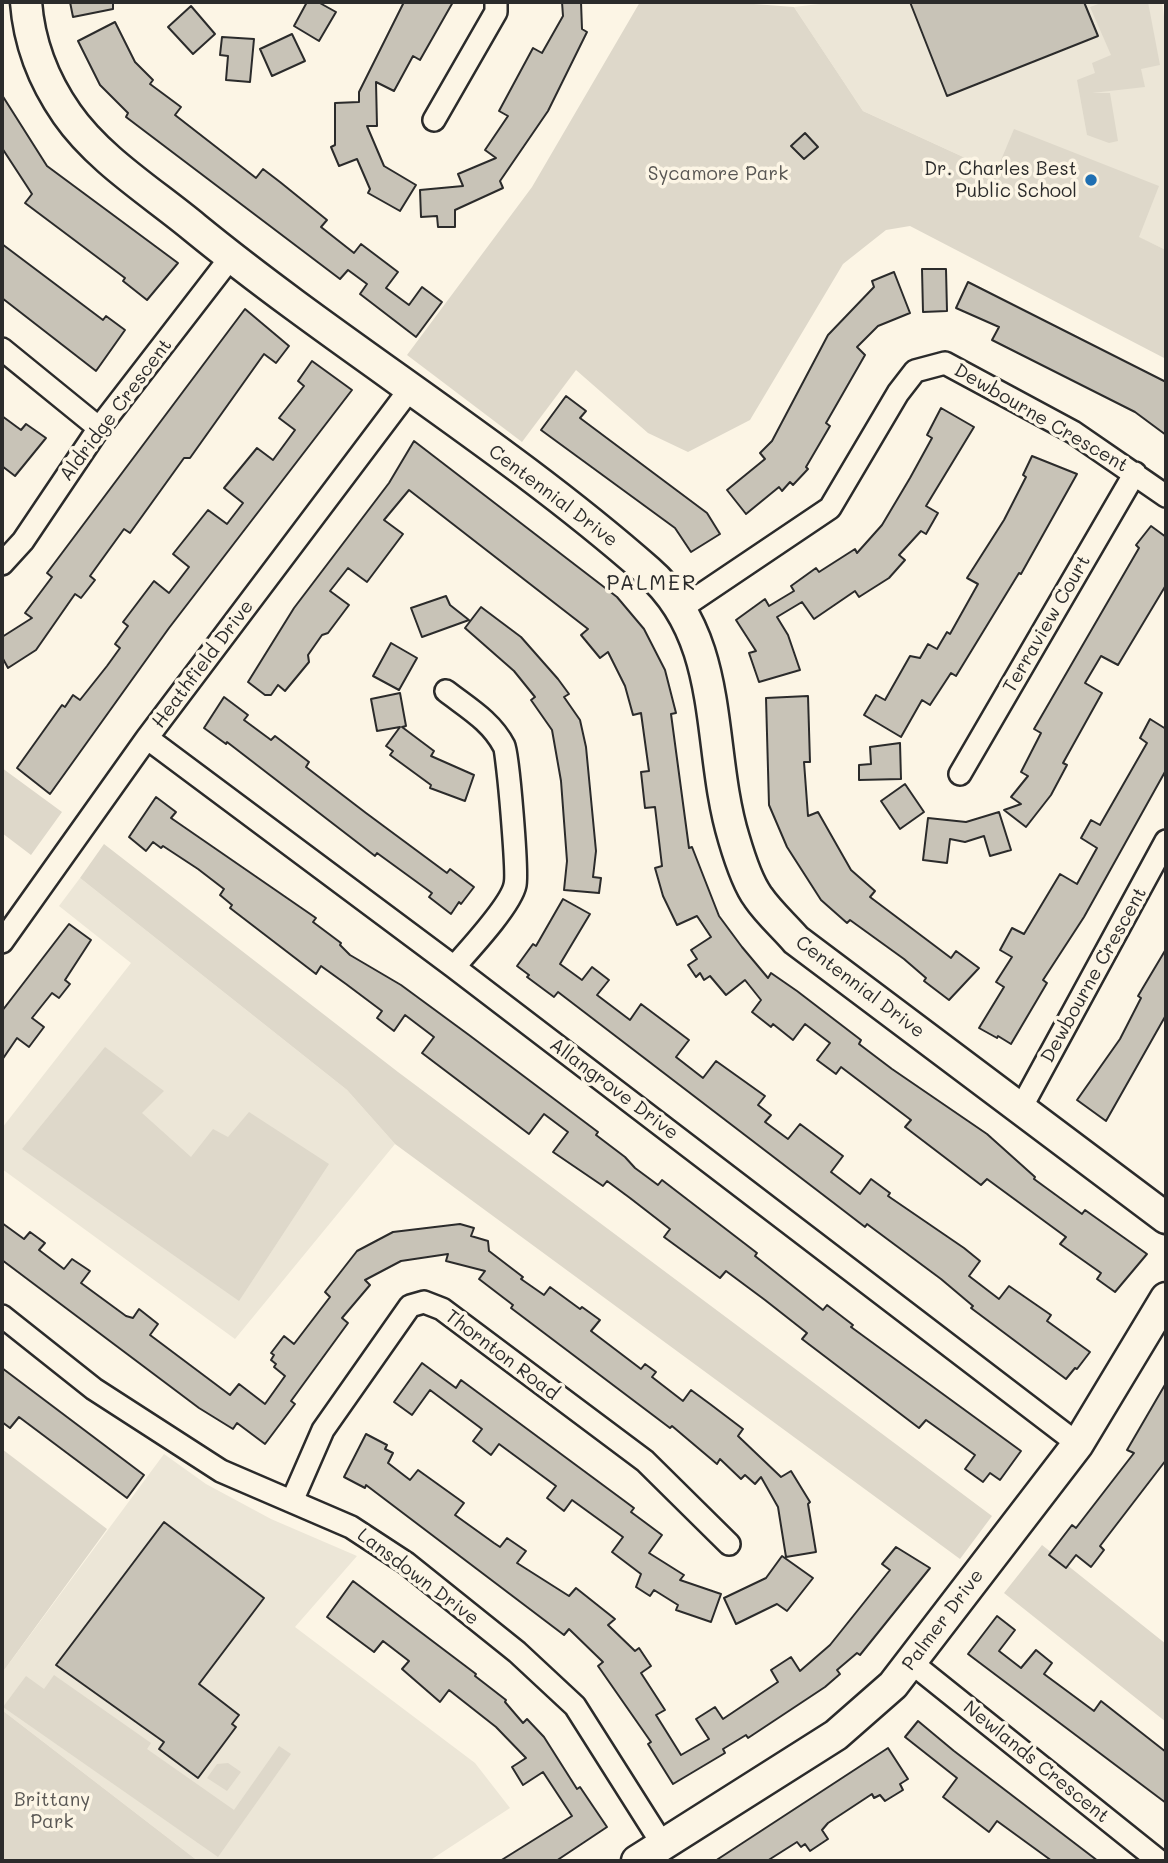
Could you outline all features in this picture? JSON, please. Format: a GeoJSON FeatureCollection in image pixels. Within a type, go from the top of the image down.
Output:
{"type":"FeatureCollection","features":[{"type":"Feature","properties":{"kind":"street","name":"Centennial Drive"},"geometry":{"type":"LineString","coordinates":[[26,2],[36,54],[68,117],[97,148],[231,257],[582,515],[652,574],[680,609],[694,634],[709,676],[733,837],[757,896],[796,940],[1166,1218]]}},
{"type":"Feature","properties":{"kind":"street"},"geometry":{"type":"LineString","coordinates":[[434,120],[496,12],[496,2]]}},
{"type":"Feature","properties":{"kind":"street","name":"Aldridge Crescent"},"geometry":{"type":"LineString","coordinates":[[2,564],[23,541],[99,428],[231,257]]}},
{"type":"Feature","properties":{"kind":"street"},"geometry":{"type":"LineString","coordinates":[[2,349],[99,428]]}},
{"type":"Feature","properties":{"kind":"street","name":"Dewbourne Crescent"},"geometry":{"type":"LineString","coordinates":[[680,609],[830,509],[898,393],[915,371],[928,366],[945,363],[1073,432],[1166,496]]}},
{"type":"Feature","properties":{"kind":"street","name":"Heathfield Drive"},"geometry":{"type":"LineString","coordinates":[[2,942],[148,738],[410,389]]}},
{"type":"Feature","properties":{"kind":"street","name":"Terraview Court"},"geometry":{"type":"LineString","coordinates":[[960,774],[1135,473]]}},
{"type":"Feature","properties":{"kind":"street"},"geometry":{"type":"LineString","coordinates":[[446,691],[489,723],[506,749],[515,876],[515,887],[503,905],[454,967]]}},
{"type":"Feature","properties":{"kind":"street","name":"Allangrove Drive"},"geometry":{"type":"LineString","coordinates":[[148,738],[454,967],[1078,1444]]}},
{"type":"Feature","properties":{"kind":"street","name":"Dewbourne Crescent"},"geometry":{"type":"LineString","coordinates":[[1021,1108],[1166,841]]}},
{"type":"Feature","properties":{"kind":"street","name":"Palmer Drive"},"geometry":{"type":"LineString","coordinates":[[638,1861],[836,1735],[870,1709],[912,1664],[1078,1444],[1166,1298]]}},
{"type":"Feature","properties":{"kind":"street","name":"Thornton Road"},"geometry":{"type":"LineString","coordinates":[[292,1501],[323,1430],[410,1306],[424,1303],[442,1309],[645,1461],[729,1544]]}},
{"type":"Feature","properties":{"kind":"street","name":"Lansdown Drive"},"geometry":{"type":"LineString","coordinates":[[2,1316],[94,1389],[163,1436],[221,1471],[351,1527],[406,1563],[517,1652],[575,1706],[663,1845]]}},
{"type":"Feature","properties":{"kind":"street","name":"Newlands Crescent"},"geometry":{"type":"LineString","coordinates":[[912,1664],[1159,1861]]}},
{"type":"Feature","properties":{"kind":"shaded area","name":"Dr. Charles Best Public School"},"geometry":{"type":"Polygon","coordinates":[[[836,2],[1162,2],[1166,31],[1166,250],[863,111],[794,7],[836,2]]]}},
{"type":"Feature","properties":{"kind":"shaded area"},"geometry":{"type":"Polygon","coordinates":[[[80,878],[347,1090],[395,1144],[235,1339],[2,1169],[2,1128],[131,963],[59,906],[80,878]]]}},
{"type":"Feature","properties":{"kind":"shaded area"},"geometry":{"type":"Polygon","coordinates":[[[164,1454],[206,1484],[271,1519],[357,1556],[295,1627],[475,1763],[510,1808],[429,1861],[198,1861],[2,1710],[2,1673],[164,1454]]]}},
{"type":"Feature","properties":{"kind":"green space","name":"Sycamore Park"},"geometry":{"type":"Polygon","coordinates":[[[640,2],[727,2],[794,7],[863,111],[996,172],[1014,129],[1159,186],[1139,237],[1166,250],[1166,359],[910,226],[886,230],[843,264],[750,420],[688,452],[648,433],[576,370],[522,442],[407,355],[532,187],[640,2]]]}},
{"type":"Feature","properties":{"kind":"green space"},"geometry":{"type":"Polygon","coordinates":[[[1104,2],[1148,2],[1160,65],[1141,69],[1145,87],[1092,93],[1110,93],[1118,141],[1109,143],[1087,135],[1077,80],[1095,73],[1092,63],[1111,55],[1090,7],[1104,2]]]}},
{"type":"Feature","properties":{"kind":"green space"},"geometry":{"type":"Polygon","coordinates":[[[2,768],[62,812],[31,855],[2,833],[2,768]]]}},
{"type":"Feature","properties":{"kind":"green space"},"geometry":{"type":"Polygon","coordinates":[[[104,844],[398,1072],[992,1516],[960,1559],[395,1144],[347,1090],[80,878],[104,844]]]}},
{"type":"Feature","properties":{"kind":"green space"},"geometry":{"type":"Polygon","coordinates":[[[105,1047],[164,1091],[142,1113],[191,1157],[213,1129],[228,1137],[249,1112],[329,1164],[239,1301],[22,1149],[105,1047]]]}},
{"type":"Feature","properties":{"kind":"green space"},"geometry":{"type":"Polygon","coordinates":[[[2,1449],[107,1529],[2,1673],[2,1449]]]}},
{"type":"Feature","properties":{"kind":"green space"},"geometry":{"type":"Polygon","coordinates":[[[1042,1545],[1166,1644],[1166,1722],[1004,1593],[1042,1545]]]}},
{"type":"Feature","properties":{"kind":"green space"},"geometry":{"type":"Polygon","coordinates":[[[54,1675],[151,1743],[147,1749],[234,1810],[279,1746],[291,1754],[218,1857],[3,1707],[26,1676],[44,1689],[54,1675]]]}},
{"type":"Feature","properties":{"kind":"green space","name":"Brittany Park"},"geometry":{"type":"Polygon","coordinates":[[[2,1710],[198,1861],[2,1861],[2,1710]]]}},
{"type":"Feature","properties":{"kind":"green space"},"geometry":{"type":"Polygon","coordinates":[[[228,1763],[241,1772],[227,1791],[207,1778],[217,1764],[228,1763]]]}},
{"type":"Feature","properties":{"kind":"building"},"geometry":{"type":"Polygon","coordinates":[[[70,2],[113,2],[113,9],[73,17],[70,2]]]}},
{"type":"Feature","properties":{"kind":"building"},"geometry":{"type":"Polygon","coordinates":[[[307,2],[318,2],[336,12],[319,41],[294,26],[307,2]]]}},
{"type":"Feature","properties":{"kind":"building"},"geometry":{"type":"Polygon","coordinates":[[[404,2],[453,2],[420,60],[413,56],[394,91],[376,82],[377,126],[367,126],[384,166],[416,185],[400,211],[368,193],[370,189],[357,159],[339,166],[331,147],[335,145],[335,103],[359,102],[359,92],[404,2]]]}},
{"type":"Feature","properties":{"kind":"building"},"geometry":{"type":"Polygon","coordinates":[[[562,2],[581,2],[582,29],[587,32],[548,111],[500,181],[503,188],[455,210],[455,227],[438,227],[437,216],[421,217],[420,190],[463,186],[458,174],[496,158],[485,150],[508,116],[499,111],[533,48],[542,53],[563,16],[562,2]]]}},
{"type":"Feature","properties":{"kind":"building"},"geometry":{"type":"Polygon","coordinates":[[[910,2],[1084,2],[1098,36],[947,96],[910,2]]]}},
{"type":"Feature","properties":{"kind":"building"},"geometry":{"type":"Polygon","coordinates":[[[191,6],[215,34],[193,54],[168,27],[191,6]]]}},
{"type":"Feature","properties":{"kind":"building"},"geometry":{"type":"Polygon","coordinates":[[[115,22],[135,62],[153,80],[150,84],[181,107],[175,115],[256,178],[263,169],[280,182],[327,220],[321,227],[354,253],[361,244],[398,272],[386,288],[409,305],[422,287],[442,302],[416,337],[360,294],[367,284],[348,270],[340,279],[126,117],[128,113],[100,85],[78,41],[115,22]]]}},
{"type":"Feature","properties":{"kind":"building"},"geometry":{"type":"Polygon","coordinates":[[[292,34],[305,61],[272,76],[260,49],[292,34]]]}},
{"type":"Feature","properties":{"kind":"building"},"geometry":{"type":"Polygon","coordinates":[[[222,37],[254,39],[250,82],[226,80],[228,56],[220,55],[222,37]]]}},
{"type":"Feature","properties":{"kind":"building"},"geometry":{"type":"Polygon","coordinates":[[[2,95],[47,166],[178,263],[147,300],[123,281],[125,278],[25,203],[32,194],[2,148],[2,95]]]}},
{"type":"Feature","properties":{"kind":"building"},"geometry":{"type":"Polygon","coordinates":[[[805,133],[818,147],[804,159],[791,146],[805,133]]]}},
{"type":"Feature","properties":{"kind":"building"},"geometry":{"type":"Polygon","coordinates":[[[2,244],[103,320],[106,316],[125,330],[96,371],[2,298],[2,244]]]}},
{"type":"Feature","properties":{"kind":"building"},"geometry":{"type":"Polygon","coordinates":[[[922,269],[946,269],[947,311],[923,312],[922,269]]]}},
{"type":"Feature","properties":{"kind":"building"},"geometry":{"type":"Polygon","coordinates":[[[894,272],[910,313],[878,326],[857,347],[865,355],[826,423],[830,426],[806,467],[808,469],[793,485],[790,482],[782,491],[779,487],[746,514],[727,490],[765,459],[760,453],[772,441],[828,335],[874,287],[872,281],[894,272]]]}},
{"type":"Feature","properties":{"kind":"building"},"geometry":{"type":"Polygon","coordinates":[[[968,282],[1166,382],[1166,435],[1135,412],[992,340],[999,327],[956,308],[968,282]]]}},
{"type":"Feature","properties":{"kind":"building"},"geometry":{"type":"Polygon","coordinates":[[[245,309],[289,346],[276,363],[264,354],[190,458],[184,458],[130,533],[124,529],[90,576],[95,580],[81,598],[75,594],[36,650],[8,668],[2,657],[2,637],[32,618],[25,613],[52,577],[47,573],[245,309]]]}},
{"type":"Feature","properties":{"kind":"building"},"geometry":{"type":"Polygon","coordinates":[[[312,361],[352,390],[169,628],[50,794],[17,768],[62,705],[65,707],[73,695],[80,700],[107,666],[120,648],[115,644],[128,626],[123,622],[154,581],[169,593],[189,567],[173,554],[208,510],[227,524],[243,503],[224,488],[257,448],[273,460],[295,430],[279,418],[304,386],[298,381],[312,361]]]}},
{"type":"Feature","properties":{"kind":"building"},"geometry":{"type":"Polygon","coordinates":[[[566,396],[586,411],[580,418],[707,513],[720,534],[691,552],[675,528],[541,430],[566,396]]]}},
{"type":"Feature","properties":{"kind":"building"},"geometry":{"type":"Polygon","coordinates":[[[941,408],[974,427],[926,506],[938,513],[926,534],[921,531],[899,555],[905,560],[889,578],[859,597],[855,591],[814,619],[802,602],[777,617],[788,635],[800,670],[759,682],[749,653],[756,651],[736,620],[765,599],[769,606],[794,591],[791,586],[816,568],[819,572],[855,549],[857,553],[882,525],[910,478],[932,438],[927,435],[941,408]]]}},
{"type":"Feature","properties":{"kind":"building"},"geometry":{"type":"Polygon","coordinates":[[[2,416],[21,430],[26,424],[46,438],[15,476],[2,466],[2,416]]]}},
{"type":"Feature","properties":{"kind":"building"},"geometry":{"type":"Polygon","coordinates":[[[414,441],[617,597],[644,629],[665,670],[676,713],[671,714],[689,848],[692,847],[719,916],[742,947],[768,978],[771,973],[797,991],[861,1040],[859,1044],[892,1069],[987,1134],[1035,1177],[1034,1179],[1082,1214],[1085,1210],[1147,1254],[1115,1292],[1097,1279],[1101,1273],[1060,1244],[1066,1237],[987,1179],[981,1185],[905,1127],[911,1120],[841,1067],[836,1074],[817,1060],[830,1043],[805,1024],[793,1040],[752,1012],[761,1000],[745,980],[726,995],[710,976],[704,980],[700,973],[696,977],[688,965],[697,959],[691,950],[711,937],[697,916],[677,925],[663,896],[655,868],[662,866],[655,807],[645,808],[641,772],[649,771],[641,713],[633,715],[625,686],[608,652],[600,658],[581,635],[588,629],[409,490],[384,520],[403,534],[367,582],[348,568],[330,591],[349,605],[328,633],[322,635],[308,655],[309,662],[285,691],[278,685],[271,695],[265,695],[248,682],[294,608],[389,483],[414,441]]]}},
{"type":"Feature","properties":{"kind":"building"},"geometry":{"type":"Polygon","coordinates":[[[1032,456],[1077,474],[1021,574],[1019,573],[956,676],[951,673],[930,705],[922,700],[901,737],[864,715],[876,695],[885,700],[910,656],[920,658],[928,644],[937,649],[947,632],[950,634],[978,584],[967,578],[1004,520],[1026,477],[1023,475],[1032,456]]]}},
{"type":"Feature","properties":{"kind":"building"},"geometry":{"type":"Polygon","coordinates":[[[1151,526],[1166,537],[1166,585],[1118,665],[1101,656],[1085,683],[1102,693],[1063,763],[1067,765],[1051,795],[1026,827],[1004,810],[1021,804],[1011,797],[1028,776],[1021,772],[1041,733],[1034,729],[1139,548],[1136,545],[1151,526]]]}},
{"type":"Feature","properties":{"kind":"building"},"geometry":{"type":"Polygon","coordinates":[[[446,596],[450,605],[469,620],[422,637],[411,608],[446,596]]]}},
{"type":"Feature","properties":{"kind":"building"},"geometry":{"type":"Polygon","coordinates":[[[481,607],[521,637],[558,679],[569,694],[564,697],[580,720],[586,747],[596,851],[593,877],[601,878],[599,893],[564,890],[567,861],[561,781],[552,730],[531,700],[535,697],[514,671],[465,628],[481,607]]]}},
{"type":"Feature","properties":{"kind":"building"},"geometry":{"type":"Polygon","coordinates":[[[391,643],[417,658],[399,690],[373,676],[391,643]]]}},
{"type":"Feature","properties":{"kind":"building"},"geometry":{"type":"Polygon","coordinates":[[[400,693],[406,726],[402,727],[434,751],[431,756],[474,775],[465,801],[430,788],[431,785],[390,755],[393,751],[386,746],[400,727],[377,731],[371,699],[400,693]]]}},
{"type":"Feature","properties":{"kind":"building"},"geometry":{"type":"Polygon","coordinates":[[[808,696],[810,762],[804,762],[808,816],[818,812],[851,870],[875,891],[870,897],[951,958],[956,951],[979,968],[949,1000],[924,981],[926,978],[904,959],[850,920],[847,923],[821,900],[787,847],[769,805],[766,698],[808,696]]]}},
{"type":"Feature","properties":{"kind":"building"},"geometry":{"type":"Polygon","coordinates":[[[224,697],[248,715],[244,720],[271,740],[275,736],[309,762],[306,767],[366,813],[447,873],[450,869],[474,887],[461,904],[459,902],[451,914],[429,897],[432,893],[377,853],[375,856],[227,742],[226,744],[204,728],[224,697]]]}},
{"type":"Feature","properties":{"kind":"building"},"geometry":{"type":"Polygon","coordinates":[[[1150,719],[1166,729],[1166,770],[1084,917],[1043,980],[1047,983],[1011,1044],[998,1036],[997,1038],[979,1028],[1004,987],[996,982],[1012,957],[1000,950],[1012,928],[1024,934],[1060,874],[1077,884],[1097,848],[1081,838],[1091,820],[1100,825],[1147,743],[1140,738],[1150,719]]]}},
{"type":"Feature","properties":{"kind":"building"},"geometry":{"type":"Polygon","coordinates":[[[900,743],[901,779],[859,780],[859,765],[871,764],[870,747],[900,743]]]}},
{"type":"Feature","properties":{"kind":"building"},"geometry":{"type":"Polygon","coordinates":[[[905,784],[924,812],[900,829],[881,801],[905,784]]]}},
{"type":"Feature","properties":{"kind":"building"},"geometry":{"type":"Polygon","coordinates":[[[156,797],[176,812],[171,818],[316,918],[313,922],[341,943],[350,955],[401,985],[469,1035],[598,1132],[596,1135],[635,1168],[658,1185],[662,1180],[757,1253],[755,1256],[823,1310],[827,1305],[853,1325],[851,1327],[1021,1451],[1000,1480],[990,1473],[983,1482],[965,1469],[975,1455],[926,1420],[919,1428],[802,1339],[807,1333],[765,1300],[726,1271],[720,1278],[664,1237],[670,1229],[630,1198],[607,1181],[603,1186],[553,1152],[568,1132],[544,1114],[529,1134],[422,1053],[434,1037],[405,1015],[394,1031],[377,1018],[382,1011],[321,966],[316,974],[230,908],[232,905],[220,895],[224,889],[198,869],[153,842],[146,851],[129,837],[156,797]]]}},
{"type":"Feature","properties":{"kind":"building"},"geometry":{"type":"Polygon","coordinates":[[[999,812],[1011,850],[990,856],[984,836],[965,842],[950,839],[947,863],[923,860],[928,818],[966,822],[999,812]]]}},
{"type":"Feature","properties":{"kind":"building"},"geometry":{"type":"Polygon","coordinates":[[[563,899],[590,914],[560,964],[582,980],[592,967],[609,980],[597,995],[630,1020],[641,1004],[689,1040],[676,1057],[703,1078],[716,1061],[765,1096],[758,1105],[771,1115],[765,1122],[788,1139],[800,1124],[843,1156],[831,1172],[860,1194],[871,1179],[890,1193],[888,1196],[964,1248],[980,1261],[969,1276],[999,1299],[1009,1286],[1051,1315],[1047,1321],[1090,1352],[1077,1369],[1066,1379],[971,1308],[973,1306],[941,1279],[867,1224],[865,1227],[558,992],[554,997],[527,977],[529,975],[517,966],[533,944],[536,946],[563,899]]]}},
{"type":"Feature","properties":{"kind":"building"},"geometry":{"type":"Polygon","coordinates":[[[69,924],[91,940],[65,980],[70,984],[59,998],[52,993],[32,1018],[44,1027],[29,1047],[17,1038],[2,1060],[2,1011],[69,924]]]}},
{"type":"Feature","properties":{"kind":"building"},"geometry":{"type":"Polygon","coordinates":[[[1166,949],[1166,1015],[1106,1121],[1077,1100],[1120,1039],[1141,998],[1138,996],[1166,949]]]}},
{"type":"Feature","properties":{"kind":"building"},"geometry":{"type":"Polygon","coordinates":[[[2,1223],[24,1239],[30,1232],[45,1243],[39,1250],[64,1269],[72,1259],[90,1271],[81,1283],[126,1316],[133,1318],[139,1309],[158,1324],[150,1335],[230,1395],[239,1384],[265,1404],[285,1376],[274,1367],[276,1364],[271,1360],[274,1355],[271,1353],[284,1336],[294,1344],[330,1297],[325,1292],[357,1251],[393,1232],[460,1224],[474,1228],[471,1236],[488,1241],[489,1251],[523,1277],[521,1279],[544,1295],[550,1287],[580,1309],[582,1307],[600,1320],[591,1331],[641,1369],[645,1364],[656,1372],[652,1377],[683,1401],[691,1390],[743,1429],[738,1436],[781,1477],[791,1471],[810,1502],[808,1504],[816,1552],[786,1557],[778,1507],[761,1477],[755,1484],[745,1475],[741,1479],[720,1459],[717,1464],[672,1426],[670,1428],[511,1308],[513,1305],[479,1279],[485,1271],[446,1261],[448,1254],[401,1261],[365,1280],[370,1285],[342,1318],[348,1323],[291,1401],[295,1404],[265,1444],[237,1423],[233,1429],[199,1408],[2,1260],[2,1223]]]}},
{"type":"Feature","properties":{"kind":"building"},"geometry":{"type":"Polygon","coordinates":[[[422,1363],[456,1388],[461,1380],[634,1508],[631,1512],[662,1535],[649,1553],[684,1575],[680,1580],[721,1594],[711,1622],[676,1610],[678,1605],[654,1590],[650,1596],[636,1587],[641,1574],[612,1552],[623,1537],[572,1500],[564,1511],[547,1498],[556,1486],[499,1444],[491,1455],[473,1441],[482,1429],[430,1390],[412,1415],[394,1402],[422,1363]]]}},
{"type":"Feature","properties":{"kind":"building"},"geometry":{"type":"Polygon","coordinates":[[[2,1368],[144,1475],[127,1498],[19,1417],[10,1428],[2,1422],[2,1368]]]}},
{"type":"Feature","properties":{"kind":"building"},"geometry":{"type":"Polygon","coordinates":[[[1166,1383],[1166,1460],[1100,1546],[1104,1550],[1091,1567],[1076,1555],[1066,1568],[1049,1555],[1072,1525],[1076,1528],[1134,1453],[1127,1450],[1166,1383]]]}},
{"type":"Feature","properties":{"kind":"building"},"geometry":{"type":"Polygon","coordinates":[[[366,1434],[387,1445],[385,1449],[393,1453],[388,1463],[410,1480],[418,1470],[464,1503],[455,1515],[500,1547],[507,1538],[526,1551],[517,1563],[569,1596],[576,1588],[615,1619],[608,1625],[635,1651],[639,1648],[651,1666],[641,1673],[665,1710],[656,1715],[681,1755],[709,1739],[696,1719],[715,1707],[723,1719],[778,1682],[771,1670],[791,1657],[800,1671],[830,1645],[890,1570],[882,1564],[896,1547],[930,1568],[860,1655],[857,1653],[837,1670],[840,1674],[825,1687],[748,1738],[746,1735],[723,1749],[725,1753],[673,1784],[648,1744],[651,1742],[598,1666],[603,1662],[569,1629],[564,1635],[366,1485],[365,1488],[344,1477],[366,1434]]]}},
{"type":"Feature","properties":{"kind":"building"},"geometry":{"type":"Polygon","coordinates":[[[164,1522],[264,1598],[199,1684],[239,1715],[232,1724],[236,1727],[198,1778],[159,1749],[164,1742],[56,1665],[164,1522]]]}},
{"type":"Feature","properties":{"kind":"building"},"geometry":{"type":"Polygon","coordinates":[[[782,1556],[813,1578],[787,1611],[777,1604],[736,1624],[724,1598],[766,1578],[782,1556]]]}},
{"type":"Feature","properties":{"kind":"building"},"geometry":{"type":"Polygon","coordinates":[[[353,1581],[476,1674],[475,1676],[506,1700],[523,1723],[527,1719],[544,1737],[577,1789],[580,1787],[607,1827],[556,1861],[500,1861],[572,1816],[543,1772],[523,1785],[512,1767],[526,1758],[496,1727],[449,1690],[440,1702],[402,1669],[409,1661],[383,1641],[374,1652],[327,1617],[353,1581]]]}},
{"type":"Feature","properties":{"kind":"building"},"geometry":{"type":"Polygon","coordinates":[[[997,1616],[1015,1630],[999,1651],[1021,1668],[1036,1650],[1052,1663],[1044,1674],[1094,1711],[1101,1701],[1166,1752],[1166,1803],[968,1654],[997,1616]]]}},
{"type":"Feature","properties":{"kind":"building"},"geometry":{"type":"Polygon","coordinates":[[[918,1721],[1098,1861],[1052,1861],[997,1821],[989,1832],[943,1797],[957,1778],[905,1737],[918,1721]]]}},
{"type":"Feature","properties":{"kind":"building"},"geometry":{"type":"Polygon","coordinates":[[[888,1748],[908,1779],[900,1784],[903,1790],[885,1801],[880,1795],[874,1798],[872,1794],[828,1823],[822,1830],[828,1839],[810,1851],[805,1844],[801,1847],[797,1842],[767,1861],[715,1861],[888,1748]]]}},
{"type":"Feature","properties":{"kind":"place","name":"Dr. Charles Best Public School"},"geometry":{"type":"Point","coordinates":[1091,180]}},
{"type":"Feature","properties":{"kind":"district","name":"PALMER"},"geometry":{"type":"Point","coordinates":[652,584]}}]}
